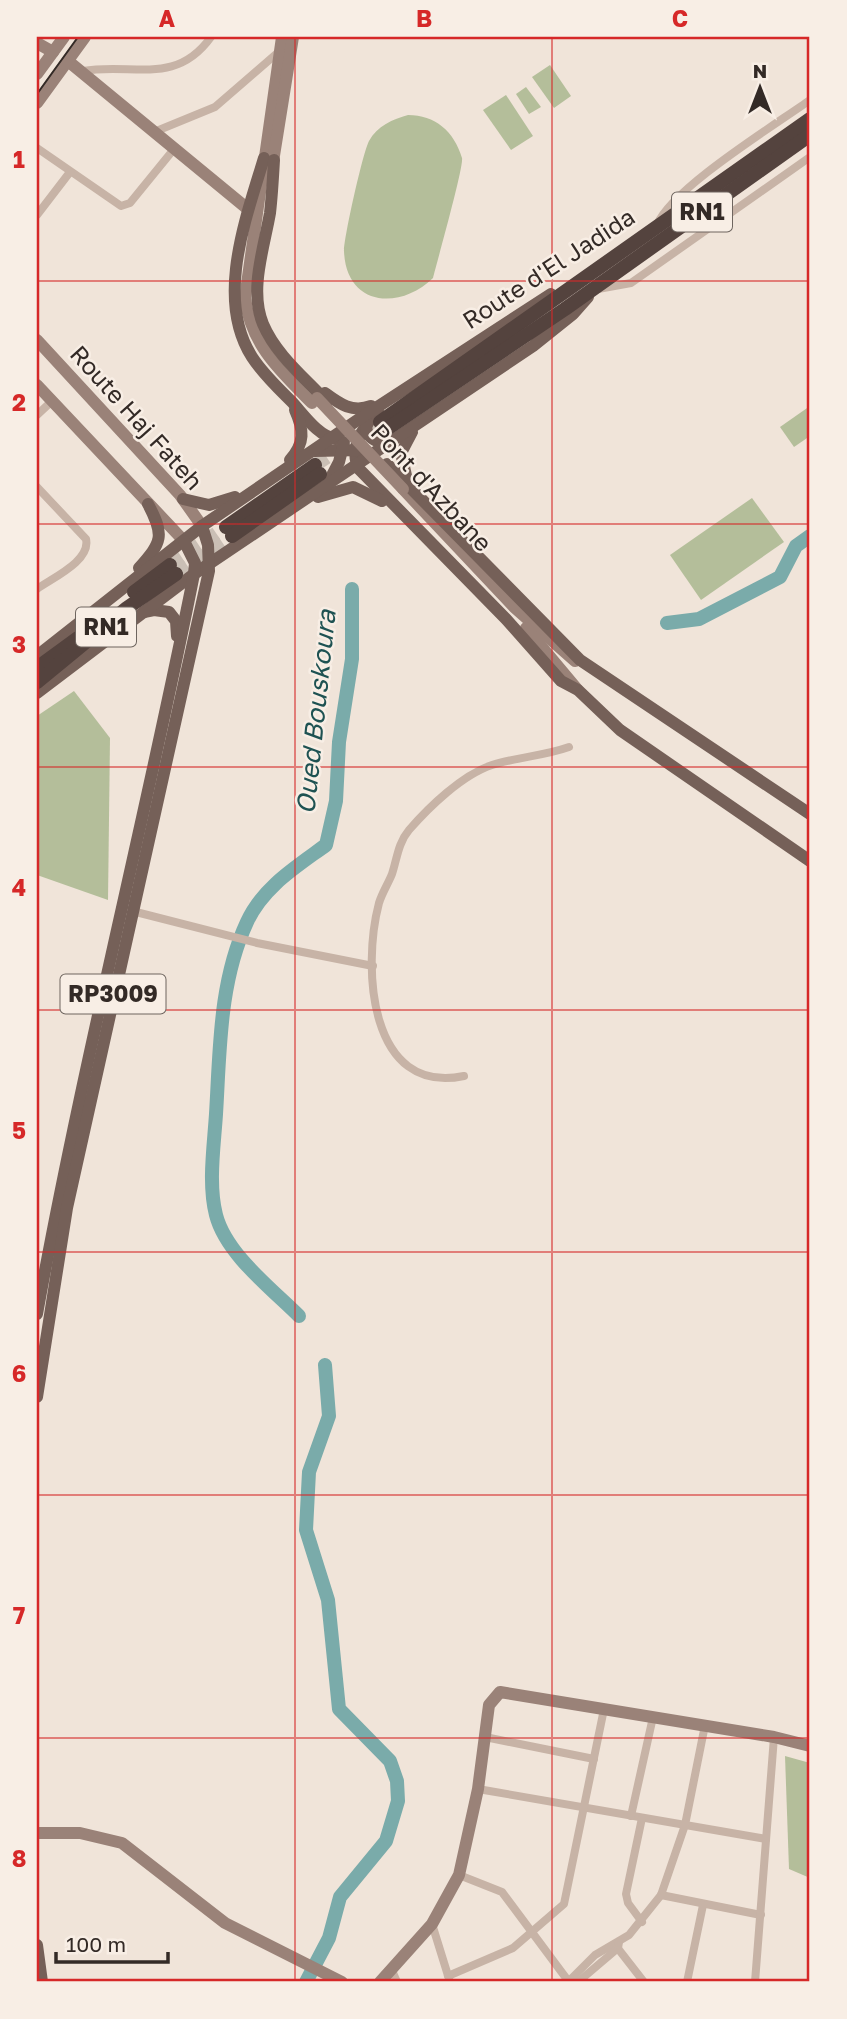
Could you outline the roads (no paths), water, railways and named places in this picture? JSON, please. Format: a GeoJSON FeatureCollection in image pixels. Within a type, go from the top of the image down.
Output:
{"type":"FeatureCollection","features":[{"type":"Feature","properties":{"kind":"highway","name":"Route d'El Jadida"},"geometry":{"type":"LineString","coordinates":[[596,270],[810,119]]}},
{"type":"Feature","properties":{"kind":"highway","name":"Route d'El Jadida"},"geometry":{"type":"LineString","coordinates":[[595,289],[810,135]]}},
{"type":"Feature","properties":{"kind":"highway","name":"RN1"},"geometry":{"type":"LineString","coordinates":[[380,436],[562,303],[596,270]]}},
{"type":"Feature","properties":{"kind":"highway","name":"RN1"},"geometry":{"type":"LineString","coordinates":[[562,303],[595,289]]}},
{"type":"Feature","properties":{"kind":"highway"},"geometry":{"type":"LineString","coordinates":[[229,531],[318,469]]}},
{"type":"Feature","properties":{"kind":"highway","name":"RN1"},"geometry":{"type":"LineString","coordinates":[[37,668],[171,564]]}},
{"type":"Feature","properties":{"kind":"highway","name":"RN1"},"geometry":{"type":"LineString","coordinates":[[37,682],[127,608],[171,564]]}},
{"type":"Feature","properties":{"kind":"main road"},"geometry":{"type":"LineString","coordinates":[[269,159],[249,209],[236,282],[239,327],[252,358],[290,400],[330,438]]}},
{"type":"Feature","properties":{"kind":"main road"},"geometry":{"type":"LineString","coordinates":[[269,159],[270,211],[258,282],[258,306],[270,338],[343,418],[357,466],[529,644],[561,681],[578,690],[620,730],[810,861]]}},
{"type":"Feature","properties":{"kind":"main road","name":"Route d'El Jadida"},"geometry":{"type":"LineString","coordinates":[[595,289],[573,314],[533,346],[418,425],[380,436],[357,466],[318,469],[330,438],[349,442],[385,402],[533,305],[596,270]]}},
{"type":"Feature","properties":{"kind":"main road"},"geometry":{"type":"LineString","coordinates":[[301,374],[344,406],[364,409],[385,402],[380,436],[404,489],[580,660],[810,814]]}},
{"type":"Feature","properties":{"kind":"main road"},"geometry":{"type":"LineString","coordinates":[[199,568],[204,540],[224,511],[272,478],[293,456],[303,439],[303,429],[290,400]]}},
{"type":"Feature","properties":{"kind":"main road"},"geometry":{"type":"LineString","coordinates":[[404,489],[401,453],[404,443],[418,425]]}},
{"type":"Feature","properties":{"kind":"main road"},"geometry":{"type":"LineString","coordinates":[[349,442],[380,436]]}},
{"type":"Feature","properties":{"kind":"main road"},"geometry":{"type":"LineString","coordinates":[[318,469],[349,442],[380,436]]}},
{"type":"Feature","properties":{"kind":"main road"},"geometry":{"type":"LineString","coordinates":[[337,470],[349,442]]}},
{"type":"Feature","properties":{"kind":"main road"},"geometry":{"type":"LineString","coordinates":[[295,506],[329,455],[335,461],[337,470]]}},
{"type":"Feature","properties":{"kind":"main road"},"geometry":{"type":"LineString","coordinates":[[272,478],[318,469],[337,470]]}},
{"type":"Feature","properties":{"kind":"main road"},"geometry":{"type":"LineString","coordinates":[[37,693],[199,568],[228,553],[295,506],[333,491],[354,487],[366,491],[406,517]]}},
{"type":"Feature","properties":{"kind":"main road"},"geometry":{"type":"LineString","coordinates":[[183,499],[215,505],[258,488]]}},
{"type":"Feature","properties":{"kind":"main road"},"geometry":{"type":"LineString","coordinates":[[39,652],[130,581],[159,543],[157,523],[148,504]]}},
{"type":"Feature","properties":{"kind":"main road"},"geometry":{"type":"LineString","coordinates":[[184,541],[204,540],[228,553]]}},
{"type":"Feature","properties":{"kind":"main road"},"geometry":{"type":"LineString","coordinates":[[184,541],[204,540]]}},
{"type":"Feature","properties":{"kind":"main road"},"geometry":{"type":"LineString","coordinates":[[171,564],[184,541]]}},
{"type":"Feature","properties":{"kind":"main road"},"geometry":{"type":"LineString","coordinates":[[184,541],[199,568],[204,595]]}},
{"type":"Feature","properties":{"kind":"main road"},"geometry":{"type":"LineString","coordinates":[[204,595],[228,553]]}},
{"type":"Feature","properties":{"kind":"main road"},"geometry":{"type":"LineString","coordinates":[[130,581],[171,564],[183,555],[199,568]]}},
{"type":"Feature","properties":{"kind":"main road","name":"RP3009"},"geometry":{"type":"LineString","coordinates":[[37,1314],[91,1041],[177,654],[199,568]]}},
{"type":"Feature","properties":{"kind":"main road","name":"RP3009"},"geometry":{"type":"LineString","coordinates":[[37,1397],[39,1359],[67,1208],[204,595]]}},
{"type":"Feature","properties":{"kind":"main road"},"geometry":{"type":"LineString","coordinates":[[141,613],[162,610],[173,616],[177,628],[177,654]]}},
{"type":"Feature","properties":{"kind":"main road"},"geometry":{"type":"LineString","coordinates":[[37,1945],[42,1982]]}},
{"type":"Feature","properties":{"kind":"street"},"geometry":{"type":"LineString","coordinates":[[37,74],[64,37]]}},
{"type":"Feature","properties":{"kind":"street"},"geometry":{"type":"LineString","coordinates":[[37,103],[85,37]]}},
{"type":"Feature","properties":{"kind":"street"},"geometry":{"type":"LineString","coordinates":[[83,71],[160,70],[186,60],[211,37]]}},
{"type":"Feature","properties":{"kind":"street"},"geometry":{"type":"LineString","coordinates":[[37,43],[53,52]]}},
{"type":"Feature","properties":{"kind":"street"},"geometry":{"type":"LineString","coordinates":[[155,132],[215,107],[287,43]]}},
{"type":"Feature","properties":{"kind":"street","name":"Pont d'Azbane"},"geometry":{"type":"LineString","coordinates":[[287,43],[253,272],[253,312],[267,347],[314,400],[404,489],[512,608]]}},
{"type":"Feature","properties":{"kind":"street"},"geometry":{"type":"LineString","coordinates":[[68,61],[249,209]]}},
{"type":"Feature","properties":{"kind":"street"},"geometry":{"type":"LineString","coordinates":[[656,226],[662,211],[810,100]]}},
{"type":"Feature","properties":{"kind":"street"},"geometry":{"type":"LineString","coordinates":[[37,148],[113,204],[126,205],[174,149]]}},
{"type":"Feature","properties":{"kind":"street"},"geometry":{"type":"LineString","coordinates":[[595,289],[631,283],[810,157]]}},
{"type":"Feature","properties":{"kind":"street"},"geometry":{"type":"LineString","coordinates":[[37,215],[70,172]]}},
{"type":"Feature","properties":{"kind":"street","name":"Route Haj Fateh"},"geometry":{"type":"LineString","coordinates":[[37,340],[183,499],[204,540]]}},
{"type":"Feature","properties":{"kind":"street","name":"Route Haj Fateh"},"geometry":{"type":"LineString","coordinates":[[37,385],[184,541]]}},
{"type":"Feature","properties":{"kind":"street"},"geometry":{"type":"LineString","coordinates":[[37,415],[51,401]]}},
{"type":"Feature","properties":{"kind":"street"},"geometry":{"type":"LineString","coordinates":[[37,487],[86,539],[87,545],[82,557],[37,589]]}},
{"type":"Feature","properties":{"kind":"street"},"geometry":{"type":"LineString","coordinates":[[512,608],[578,690]]}},
{"type":"Feature","properties":{"kind":"street"},"geometry":{"type":"LineString","coordinates":[[512,608],[575,661],[629,694]]}},
{"type":"Feature","properties":{"kind":"street"},"geometry":{"type":"LineString","coordinates":[[464,1076],[444,1079],[418,1074],[388,1046],[379,1024],[373,966],[379,902],[403,839],[451,789],[491,765],[569,747]]}},
{"type":"Feature","properties":{"kind":"street"},"geometry":{"type":"LineString","coordinates":[[132,911],[257,943],[373,966]]}},
{"type":"Feature","properties":{"kind":"street"},"geometry":{"type":"LineString","coordinates":[[380,1982],[432,1924],[459,1875],[478,1789],[489,1706],[500,1692],[776,1737],[810,1740]]}},
{"type":"Feature","properties":{"kind":"street"},"geometry":{"type":"LineString","coordinates":[[432,1924],[449,1979],[513,1948],[564,1904],[604,1709]]}},
{"type":"Feature","properties":{"kind":"street"},"geometry":{"type":"LineString","coordinates":[[631,1816],[653,1717]]}},
{"type":"Feature","properties":{"kind":"street"},"geometry":{"type":"LineString","coordinates":[[578,1982],[642,1922],[661,1895],[685,1825],[705,1725]]}},
{"type":"Feature","properties":{"kind":"street"},"geometry":{"type":"LineString","coordinates":[[485,1737],[594,1759]]}},
{"type":"Feature","properties":{"kind":"street"},"geometry":{"type":"LineString","coordinates":[[776,1737],[810,1746]]}},
{"type":"Feature","properties":{"kind":"street"},"geometry":{"type":"LineString","coordinates":[[755,1982],[776,1737]]}},
{"type":"Feature","properties":{"kind":"street"},"geometry":{"type":"LineString","coordinates":[[478,1789],[766,1839]]}},
{"type":"Feature","properties":{"kind":"street"},"geometry":{"type":"LineString","coordinates":[[642,1818],[626,1894],[628,1903],[642,1922]]}},
{"type":"Feature","properties":{"kind":"street"},"geometry":{"type":"LineString","coordinates":[[37,1833],[80,1833],[122,1843],[225,1923],[342,1982]]}},
{"type":"Feature","properties":{"kind":"street"},"geometry":{"type":"LineString","coordinates":[[459,1875],[502,1892],[569,1982],[595,1955],[617,1944]]}},
{"type":"Feature","properties":{"kind":"street"},"geometry":{"type":"LineString","coordinates":[[661,1895],[761,1915]]}},
{"type":"Feature","properties":{"kind":"street"},"geometry":{"type":"LineString","coordinates":[[687,1982],[703,1905]]}},
{"type":"Feature","properties":{"kind":"street"},"geometry":{"type":"LineString","coordinates":[[617,1944],[644,1982]]}},
{"type":"Feature","properties":{"kind":"street"},"geometry":{"type":"LineString","coordinates":[[391,1968],[397,1982]]}},
{"type":"Feature","properties":{"kind":"waterway","name":"Oued Bouskoura"},"geometry":{"type":"LineString","coordinates":[[667,623],[699,619],[780,577],[796,546],[810,536]]}},
{"type":"Feature","properties":{"kind":"waterway","name":"Oued Bouskoura"},"geometry":{"type":"LineString","coordinates":[[299,1316],[240,1257],[229,1243],[216,1215],[212,1165],[220,1041],[231,968],[247,922],[271,888],[326,845],[336,801],[339,742],[352,659],[352,589]]}},
{"type":"Feature","properties":{"kind":"waterway","name":"Oued Bouskoura"},"geometry":{"type":"LineString","coordinates":[[306,1982],[329,1938],[340,1897],[386,1841],[398,1801],[397,1781],[390,1761],[339,1709],[328,1600],[306,1530],[309,1472],[329,1416],[325,1365]]}},
{"type":"Feature","properties":{"kind":"tunnel"},"geometry":{"type":"LineString","coordinates":[[315,465],[380,422]]}},
{"type":"Feature","properties":{"kind":"tunnel"},"geometry":{"type":"LineString","coordinates":[[170,565],[226,527]]}},
{"type":"Feature","properties":{"kind":"tunnel"},"geometry":{"type":"LineString","coordinates":[[176,574],[232,536]]}},
{"type":"Feature","properties":{"kind":"tram line"},"geometry":{"type":"LineString","coordinates":[[37,94],[78,37]]}}]}
